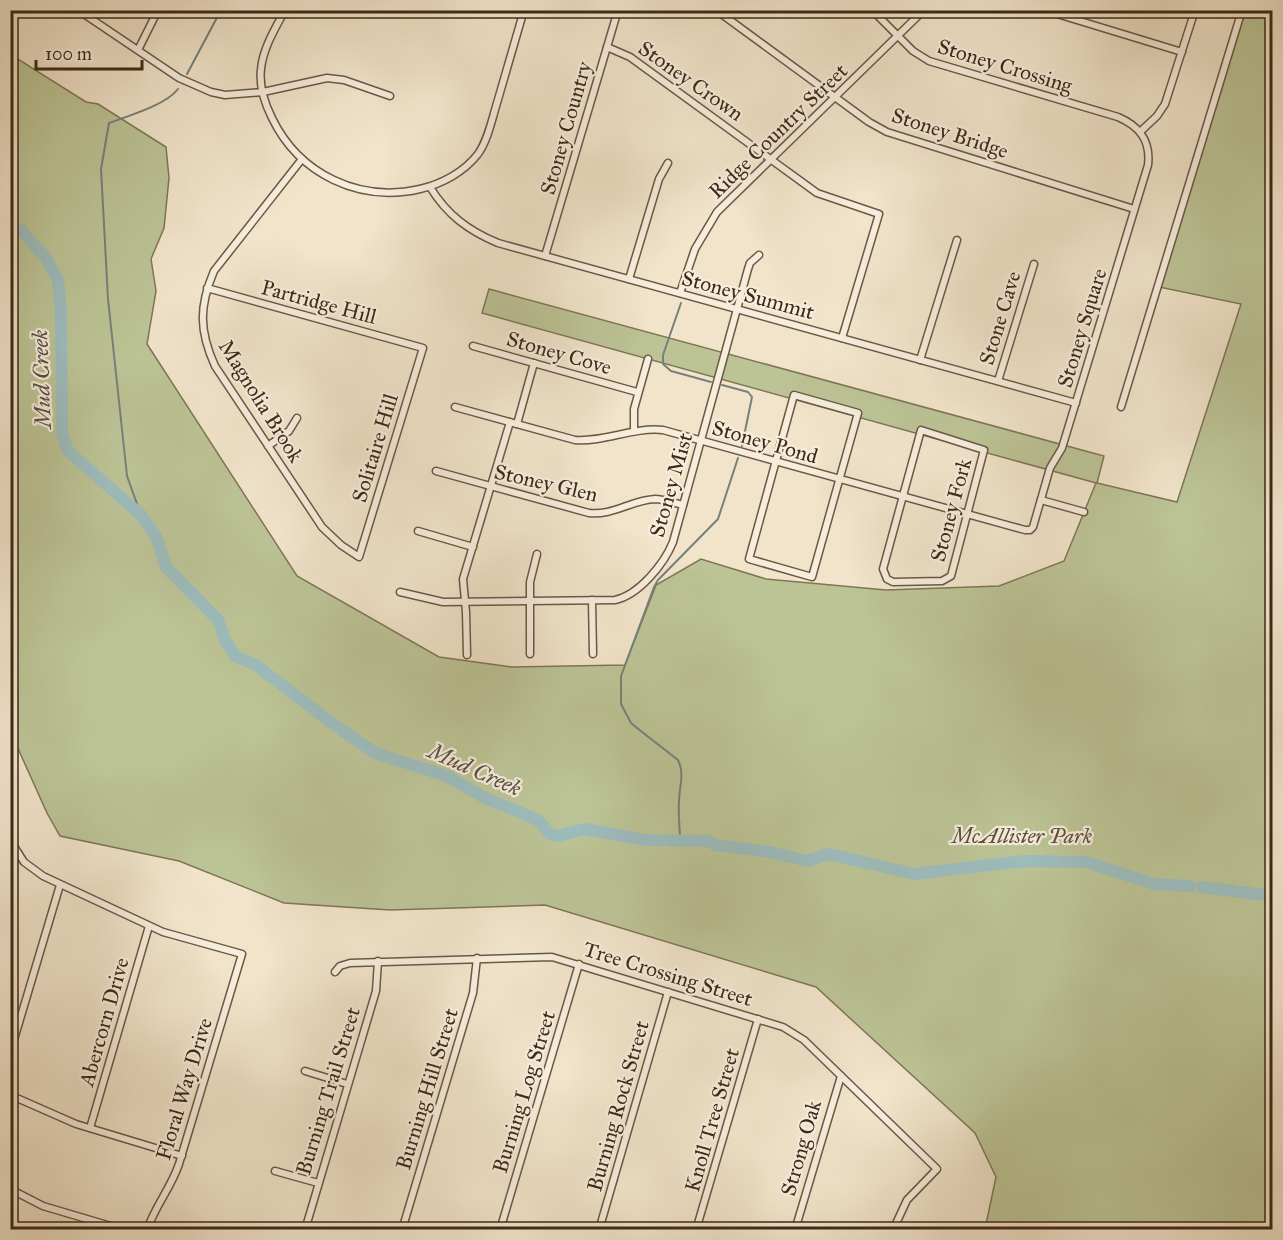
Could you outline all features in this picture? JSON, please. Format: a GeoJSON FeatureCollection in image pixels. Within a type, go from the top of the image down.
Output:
{"type":"FeatureCollection","features":[{"type":"Feature","properties":{"kind":"street"},"geometry":{"type":"LineString","coordinates":[[78,10],[179,78],[211,92],[225,95],[263,92],[327,78],[344,80],[390,96]]}},
{"type":"Feature","properties":{"kind":"street"},"geometry":{"type":"LineString","coordinates":[[138,50],[158,10]]}},
{"type":"Feature","properties":{"kind":"street"},"geometry":{"type":"LineString","coordinates":[[285,10],[264,51],[260,71],[265,102],[276,126],[289,146],[302,159],[332,180],[364,190],[402,192],[430,187],[463,169],[481,148],[488,133],[524,10]]}},
{"type":"Feature","properties":{"kind":"street","name":"Stoney Country"},"geometry":{"type":"LineString","coordinates":[[545,255],[618,10]]}},
{"type":"Feature","properties":{"kind":"street","name":"Stoney Bridge"},"geometry":{"type":"LineString","coordinates":[[716,10],[869,122],[887,132],[1134,209]]}},
{"type":"Feature","properties":{"kind":"street","name":"Stoney Crossing"},"geometry":{"type":"LineString","coordinates":[[872,10],[913,51],[929,61],[1118,117],[1130,122],[1141,131]]}},
{"type":"Feature","properties":{"kind":"street","name":"Ridge Country Street"},"geometry":{"type":"LineString","coordinates":[[680,293],[695,249],[717,212],[899,37],[924,10]]}},
{"type":"Feature","properties":{"kind":"street"},"geometry":{"type":"LineString","coordinates":[[1044,10],[1182,52]]}},
{"type":"Feature","properties":{"kind":"street"},"geometry":{"type":"LineString","coordinates":[[1141,131],[1157,116],[1165,104],[1195,10]]}},
{"type":"Feature","properties":{"kind":"street"},"geometry":{"type":"LineString","coordinates":[[1121,407],[1242,10]]}},
{"type":"Feature","properties":{"kind":"street","name":"Stoney Crown"},"geometry":{"type":"LineString","coordinates":[[607,47],[630,57],[817,193],[879,214],[842,338]]}},
{"type":"Feature","properties":{"kind":"street","name":"Stoney Square"},"geometry":{"type":"LineString","coordinates":[[1030,530],[1033,527],[1050,468],[1062,449],[1149,156],[1141,131]]}},
{"type":"Feature","properties":{"kind":"street","name":"Magnolia Brook"},"geometry":{"type":"LineString","coordinates":[[302,159],[220,262],[207,288],[202,323],[208,351],[215,366],[322,527],[341,545],[359,557]]}},
{"type":"Feature","properties":{"kind":"street"},"geometry":{"type":"LineString","coordinates":[[629,279],[659,179],[668,163]]}},
{"type":"Feature","properties":{"kind":"street","name":"Stoney Summit"},"geometry":{"type":"LineString","coordinates":[[430,187],[448,212],[481,236],[498,243],[1076,403]]}},
{"type":"Feature","properties":{"kind":"street"},"geometry":{"type":"LineString","coordinates":[[920,360],[957,240]]}},
{"type":"Feature","properties":{"kind":"street","name":"Stoney Mist"},"geometry":{"type":"LineString","coordinates":[[400,592],[430,600],[465,602],[615,600],[627,596],[657,570],[670,548],[683,505],[748,269],[753,259],[759,255]]}},
{"type":"Feature","properties":{"kind":"street","name":"Stone Cave"},"geometry":{"type":"LineString","coordinates":[[998,381],[1034,264]]}},
{"type":"Feature","properties":{"kind":"street","name":"Partridge Hill"},"geometry":{"type":"LineString","coordinates":[[207,288],[423,348]]}},
{"type":"Feature","properties":{"kind":"street","name":"Stoney Cove"},"geometry":{"type":"LineString","coordinates":[[473,346],[637,392]]}},
{"type":"Feature","properties":{"kind":"street","name":"Solitaire Hill"},"geometry":{"type":"LineString","coordinates":[[359,557],[423,348]]}},
{"type":"Feature","properties":{"kind":"street"},"geometry":{"type":"LineString","coordinates":[[634,430],[637,392],[648,358]]}},
{"type":"Feature","properties":{"kind":"street"},"geometry":{"type":"LineString","coordinates":[[467,655],[463,579],[490,487],[534,363]]}},
{"type":"Feature","properties":{"kind":"street"},"geometry":{"type":"LineString","coordinates":[[794,395],[858,413],[840,480],[812,577],[749,559],[794,395]]}},
{"type":"Feature","properties":{"kind":"street","name":"Stoney Pond"},"geometry":{"type":"LineString","coordinates":[[455,407],[569,439],[589,441],[634,430],[663,430],[903,498],[1030,530]]}},
{"type":"Feature","properties":{"kind":"street"},"geometry":{"type":"LineString","coordinates":[[268,446],[289,430],[297,418]]}},
{"type":"Feature","properties":{"kind":"street","name":"Stoney Fork"},"geometry":{"type":"LineString","coordinates":[[921,430],[984,450],[967,515],[951,576],[948,579],[893,582],[887,579],[883,569],[921,430]]}},
{"type":"Feature","properties":{"kind":"street","name":"Stoney Glen"},"geometry":{"type":"LineString","coordinates":[[436,471],[579,512],[598,514],[655,500],[683,505]]}},
{"type":"Feature","properties":{"kind":"street"},"geometry":{"type":"LineString","coordinates":[[1041,500],[1084,512]]}},
{"type":"Feature","properties":{"kind":"street"},"geometry":{"type":"LineString","coordinates":[[418,531],[473,547]]}},
{"type":"Feature","properties":{"kind":"street"},"geometry":{"type":"LineString","coordinates":[[530,654],[530,582],[537,554]]}},
{"type":"Feature","properties":{"kind":"street"},"geometry":{"type":"LineString","coordinates":[[592,600],[593,654]]}},
{"type":"Feature","properties":{"kind":"street"},"geometry":{"type":"LineString","coordinates":[[10,840],[31,869],[149,926]]}},
{"type":"Feature","properties":{"kind":"street"},"geometry":{"type":"LineString","coordinates":[[10,1053],[60,885]]}},
{"type":"Feature","properties":{"kind":"street","name":"Floral Way Drive"},"geometry":{"type":"LineString","coordinates":[[147,1230],[157,1206],[171,1185],[182,1156],[242,954],[149,926]]}},
{"type":"Feature","properties":{"kind":"street","name":"Abercorn Drive"},"geometry":{"type":"LineString","coordinates":[[90,1128],[149,926]]}},
{"type":"Feature","properties":{"kind":"street","name":"Tree Crossing Street"},"geometry":{"type":"LineString","coordinates":[[335,972],[344,964],[378,961],[543,956],[561,958],[794,1032],[937,1169],[907,1200],[893,1230]]}},
{"type":"Feature","properties":{"kind":"street","name":"Burning Hill Street"},"geometry":{"type":"LineString","coordinates":[[402,1230],[473,993],[477,958]]}},
{"type":"Feature","properties":{"kind":"street","name":"Burning Trail Street"},"geometry":{"type":"LineString","coordinates":[[304,1230],[376,991],[378,961]]}},
{"type":"Feature","properties":{"kind":"street","name":"Burning Log Street"},"geometry":{"type":"LineString","coordinates":[[500,1230],[579,964]]}},
{"type":"Feature","properties":{"kind":"street","name":"Burning Rock Street"},"geometry":{"type":"LineString","coordinates":[[599,1230],[669,992]]}},
{"type":"Feature","properties":{"kind":"street","name":"Knoll Tree Street"},"geometry":{"type":"LineString","coordinates":[[696,1230],[758,1019]]}},
{"type":"Feature","properties":{"kind":"street"},"geometry":{"type":"LineString","coordinates":[[305,1071],[347,1084]]}},
{"type":"Feature","properties":{"kind":"street","name":"Strong Oak"},"geometry":{"type":"LineString","coordinates":[[795,1230],[841,1076]]}},
{"type":"Feature","properties":{"kind":"street"},"geometry":{"type":"LineString","coordinates":[[10,1095],[28,1101],[62,1119],[182,1156]]}},
{"type":"Feature","properties":{"kind":"street"},"geometry":{"type":"LineString","coordinates":[[275,1171],[318,1183]]}},
{"type":"Feature","properties":{"kind":"street"},"geometry":{"type":"LineString","coordinates":[[10,1189],[43,1206],[124,1230]]}},
{"type":"Feature","properties":{"kind":"green space","name":"McAllister Park"},"geometry":{"type":"Polygon","coordinates":[[[1245,11],[1272,11],[1272,1229],[985,1229],[996,1177],[975,1133],[816,987],[545,905],[390,910],[284,903],[179,861],[60,836],[47,813],[11,733],[10,54],[86,102],[98,104],[166,147],[169,178],[164,228],[151,259],[156,291],[147,344],[297,576],[439,657],[512,667],[625,665],[656,585],[701,559],[766,579],[886,590],[999,586],[1064,561],[1096,483],[482,313],[489,289],[1104,456],[1097,483],[1177,502],[1241,304],[1159,287],[1245,11]]]}},
{"type":"Feature","properties":{"kind":"waterway"},"geometry":{"type":"LineString","coordinates":[[187,74],[221,10]]}},
{"type":"Feature","properties":{"kind":"waterway"},"geometry":{"type":"LineString","coordinates":[[141,515],[127,476],[108,299],[101,169],[109,123],[156,105],[178,89]]}},
{"type":"Feature","properties":{"kind":"waterway","name":"Mud Creek"},"geometry":{"type":"LineString","coordinates":[[10,227],[20,229],[46,258],[58,280],[61,311],[62,434],[68,451],[141,515],[157,538],[166,567],[219,621],[224,638],[235,656],[256,665],[375,753],[447,776],[485,798],[538,820],[550,834],[558,836],[585,829],[645,840],[708,841],[715,845],[770,852],[807,861],[829,854],[914,874],[1025,861],[1086,862],[1154,884],[1190,886]]}},
{"type":"Feature","properties":{"kind":"waterway"},"geometry":{"type":"LineString","coordinates":[[681,303],[663,355],[663,364],[671,371],[711,382]]}},
{"type":"Feature","properties":{"kind":"waterway"},"geometry":{"type":"LineString","coordinates":[[722,385],[748,392],[752,397],[742,446]]}},
{"type":"Feature","properties":{"kind":"waterway"},"geometry":{"type":"LineString","coordinates":[[680,841],[680,765],[678,760],[631,723],[621,704],[621,676],[654,587],[658,580],[718,519],[738,458]]}},
{"type":"Feature","properties":{"kind":"waterway","name":"Mud Creek"},"geometry":{"type":"LineString","coordinates":[[1202,887],[1272,896]]}}]}
